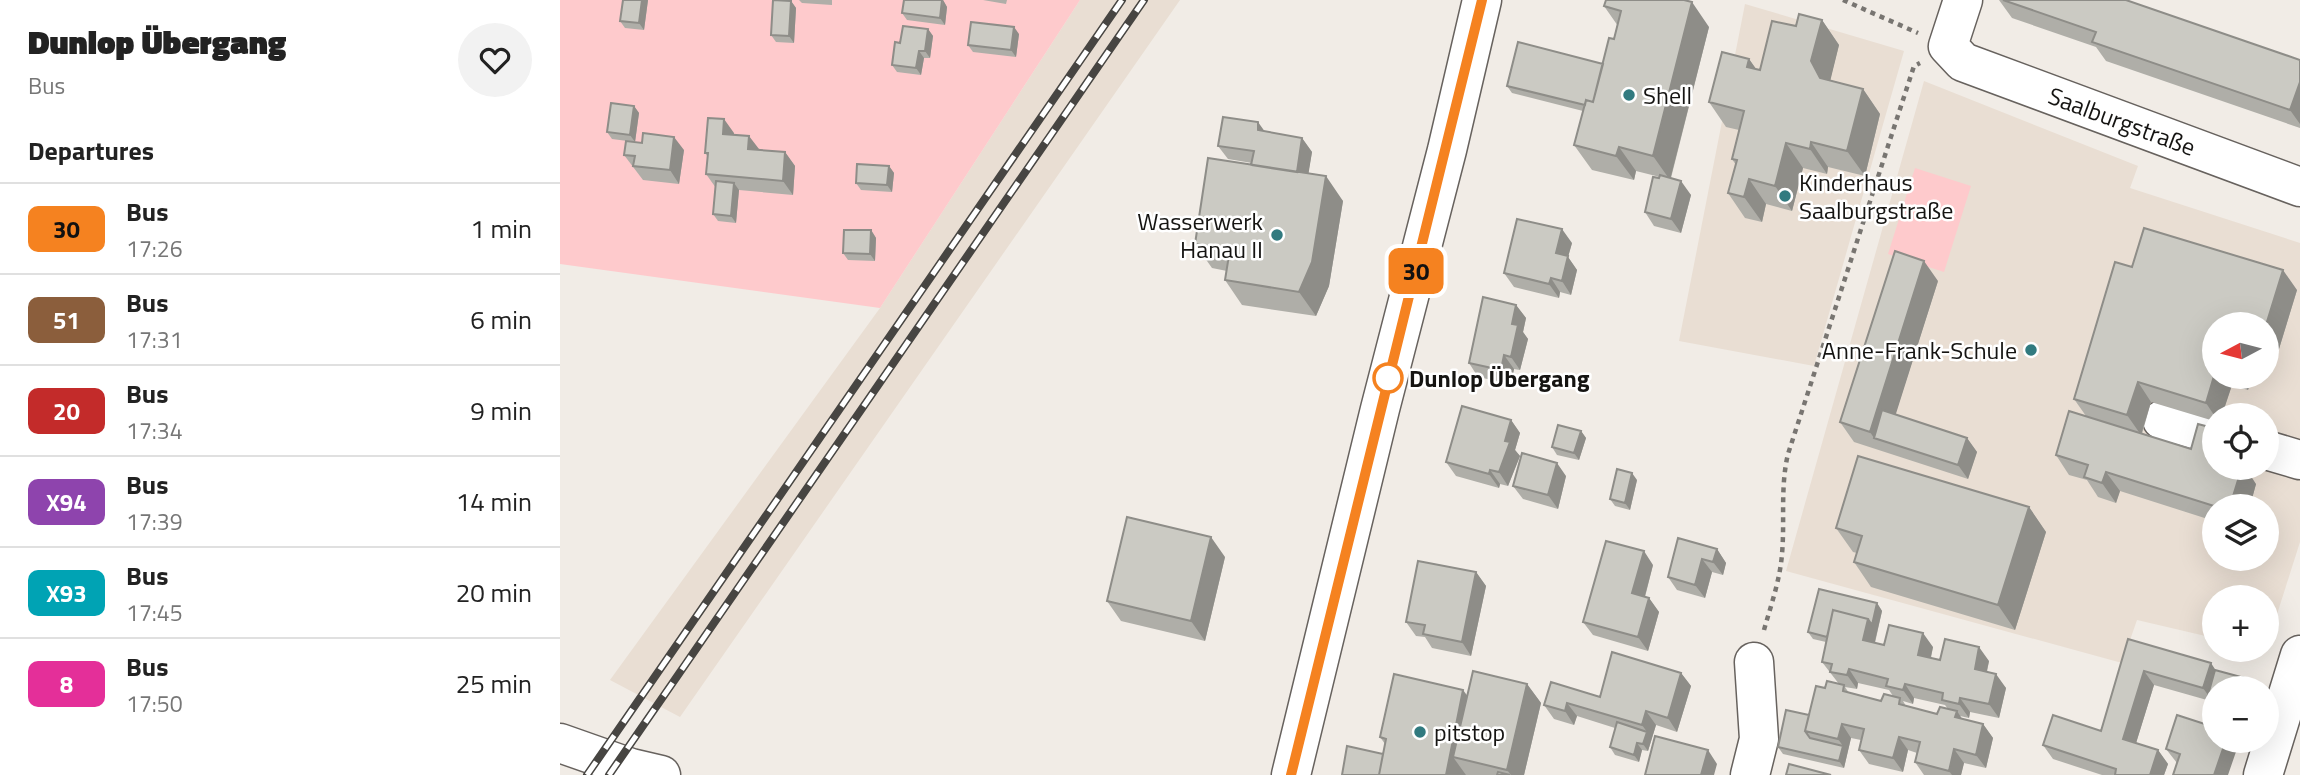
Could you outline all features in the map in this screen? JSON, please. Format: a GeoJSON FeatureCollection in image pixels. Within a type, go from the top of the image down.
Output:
{"type":"FeatureCollection","features":[{"type":"Feature","properties":{"kind":"main road"},"geometry":{"type":"LineString","coordinates":[[1291,775],[1482,0]]}},
{"type":"Feature","properties":{"kind":"main road"},"geometry":{"type":"LineString","coordinates":[[1948,46],[1963,0]]}},
{"type":"Feature","properties":{"kind":"main road","name":"Saalburgstraße"},"geometry":{"type":"LineString","coordinates":[[1948,46],[1963,62],[2300,187]]}},
{"type":"Feature","properties":{"kind":"main road"},"geometry":{"type":"LineString","coordinates":[[2162,420],[2202,432]]}},
{"type":"Feature","properties":{"kind":"main road"},"geometry":{"type":"LineString","coordinates":[[2279,454],[2300,460]]}},
{"type":"Feature","properties":{"kind":"main road"},"geometry":{"type":"LineString","coordinates":[[2263,775],[2292,708],[2300,655]]}},
{"type":"Feature","properties":{"kind":"main road"},"geometry":{"type":"LineString","coordinates":[[1751,775],[1759,740],[1754,662]]}},
{"type":"Feature","properties":{"kind":"main road"},"geometry":{"type":"LineString","coordinates":[[560,743],[631,768],[661,775]]}},
{"type":"Feature","properties":{"kind":"path"},"geometry":{"type":"LineString","coordinates":[[1843,0],[1948,46]]}},
{"type":"Feature","properties":{"kind":"path"},"geometry":{"type":"LineString","coordinates":[[1754,662],[1780,571],[1783,484],[1788,454],[1914,66],[1948,46]]}},
{"type":"Feature","properties":{"kind":"shaded area"},"geometry":{"type":"Polygon","coordinates":[[[560,0],[1080,0],[880,308],[560,264],[560,0]]]}},
{"type":"Feature","properties":{"kind":"shaded area"},"geometry":{"type":"Polygon","coordinates":[[[1080,0],[1180,0],[680,717],[610,680],[880,308],[1080,0]]]}},
{"type":"Feature","properties":{"kind":"shaded area","name":"Kinderhaus Saalburgstraße"},"geometry":{"type":"Polygon","coordinates":[[[1745,4],[1904,51],[1814,366],[1679,341],[1745,4]]]}},
{"type":"Feature","properties":{"kind":"shaded area","name":"Anne-Frank-Schule"},"geometry":{"type":"Polygon","coordinates":[[[1924,81],[2138,166],[2130,188],[2300,243],[2300,542],[2279,608],[2279,585],[2202,585],[2202,635],[2137,620],[2122,663],[1786,571],[1924,81]]]}},
{"type":"Feature","properties":{"kind":"shaded area"},"geometry":{"type":"Polygon","coordinates":[[[1915,168],[1971,186],[1944,272],[1888,254],[1915,168]]]}},
{"type":"Feature","properties":{"kind":"building"},"geometry":{"type":"Polygon","coordinates":[[[623,0],[642,0],[639,23],[620,21],[623,0]]]}},
{"type":"Feature","properties":{"kind":"building"},"geometry":{"type":"Polygon","coordinates":[[[773,0],[791,1],[789,36],[771,35],[773,0]]]}},
{"type":"Feature","properties":{"kind":"building"},"geometry":{"type":"Polygon","coordinates":[[[904,0],[942,0],[940,18],[902,13],[904,0]]]}},
{"type":"Feature","properties":{"kind":"building"},"geometry":{"type":"Polygon","coordinates":[[[1606,0],[1692,2],[1653,156],[1619,147],[1616,156],[1574,145],[1586,100],[1593,102],[1609,38],[1614,39],[1621,11],[1604,6],[1606,0]]]}},
{"type":"Feature","properties":{"kind":"building"},"geometry":{"type":"Polygon","coordinates":[[[2003,0],[2126,0],[2300,60],[2300,82],[2290,110],[2092,42],[2096,32],[2003,0]]]}},
{"type":"Feature","properties":{"kind":"building"},"geometry":{"type":"Polygon","coordinates":[[[1799,14],[1822,20],[1811,61],[1820,78],[1863,89],[1847,151],[1811,142],[1810,149],[1786,143],[1775,186],[1749,179],[1744,197],[1728,193],[1737,160],[1732,159],[1744,111],[1709,102],[1722,52],[1749,59],[1747,67],[1760,70],[1772,21],[1796,26],[1799,14]]]}},
{"type":"Feature","properties":{"kind":"building"},"geometry":{"type":"Polygon","coordinates":[[[971,22],[1014,27],[1011,50],[968,45],[971,22]]]}},
{"type":"Feature","properties":{"kind":"building"},"geometry":{"type":"Polygon","coordinates":[[[903,26],[928,29],[925,51],[919,51],[916,68],[892,65],[895,42],[900,43],[903,26]]]}},
{"type":"Feature","properties":{"kind":"building"},"geometry":{"type":"Polygon","coordinates":[[[1518,42],[1603,64],[1593,102],[1586,100],[1585,105],[1507,86],[1518,42]]]}},
{"type":"Feature","properties":{"kind":"building"},"geometry":{"type":"Polygon","coordinates":[[[611,103],[634,106],[630,135],[607,132],[611,103]]]}},
{"type":"Feature","properties":{"kind":"building"},"geometry":{"type":"Polygon","coordinates":[[[1223,117],[1258,122],[1258,130],[1302,138],[1297,172],[1251,165],[1254,151],[1218,146],[1223,117]]]}},
{"type":"Feature","properties":{"kind":"building"},"geometry":{"type":"Polygon","coordinates":[[[708,118],[724,119],[723,134],[749,136],[748,149],[785,152],[783,181],[706,174],[708,118]]]}},
{"type":"Feature","properties":{"kind":"building"},"geometry":{"type":"Polygon","coordinates":[[[643,133],[674,137],[670,170],[633,166],[635,156],[624,155],[626,141],[642,143],[643,133]]]}},
{"type":"Feature","properties":{"kind":"building","name":"Wasserwerk Hanau II"},"geometry":{"type":"Polygon","coordinates":[[[1208,158],[1326,176],[1312,262],[1299,292],[1225,280],[1230,249],[1195,244],[1208,158]]]}},
{"type":"Feature","properties":{"kind":"building"},"geometry":{"type":"Polygon","coordinates":[[[857,164],[889,166],[887,185],[856,183],[857,164]]]}},
{"type":"Feature","properties":{"kind":"building"},"geometry":{"type":"Polygon","coordinates":[[[1660,175],[1681,181],[1671,219],[1645,212],[1653,177],[1659,178],[1660,175]]]}},
{"type":"Feature","properties":{"kind":"building"},"geometry":{"type":"Polygon","coordinates":[[[716,181],[734,183],[731,216],[713,214],[716,181]]]}},
{"type":"Feature","properties":{"kind":"building"},"geometry":{"type":"Polygon","coordinates":[[[1517,219],[1562,229],[1556,253],[1568,256],[1562,281],[1551,278],[1549,284],[1504,273],[1517,219]]]}},
{"type":"Feature","properties":{"kind":"building"},"geometry":{"type":"Polygon","coordinates":[[[2144,228],[2283,270],[2270,312],[2202,312],[2202,389],[2210,389],[2206,403],[2138,382],[2127,415],[2074,399],[2115,262],[2132,267],[2144,228]]]}},
{"type":"Feature","properties":{"kind":"building"},"geometry":{"type":"Polygon","coordinates":[[[844,230],[871,230],[870,254],[843,253],[844,230]]]}},
{"type":"Feature","properties":{"kind":"building"},"geometry":{"type":"Polygon","coordinates":[[[1895,251],[1924,261],[1870,432],[1840,422],[1895,251]]]}},
{"type":"Feature","properties":{"kind":"building"},"geometry":{"type":"Polygon","coordinates":[[[1483,297],[1516,305],[1512,324],[1518,325],[1511,357],[1504,355],[1501,370],[1469,363],[1483,297]]]}},
{"type":"Feature","properties":{"kind":"building"},"geometry":{"type":"Polygon","coordinates":[[[1462,406],[1511,420],[1505,441],[1510,442],[1499,472],[1490,470],[1489,474],[1446,462],[1462,406]]]}},
{"type":"Feature","properties":{"kind":"building"},"geometry":{"type":"Polygon","coordinates":[[[1882,410],[1967,438],[1958,465],[1874,438],[1882,410]]]}},
{"type":"Feature","properties":{"kind":"building"},"geometry":{"type":"Polygon","coordinates":[[[2069,411],[2191,449],[2198,424],[2202,425],[2202,480],[2238,480],[2234,494],[2202,494],[2202,502],[2106,472],[2102,483],[2084,477],[2088,465],[2056,455],[2069,411]]]}},
{"type":"Feature","properties":{"kind":"building"},"geometry":{"type":"Polygon","coordinates":[[[1558,425],[1581,431],[1574,453],[1552,447],[1558,425]]]}},
{"type":"Feature","properties":{"kind":"building"},"geometry":{"type":"Polygon","coordinates":[[[1522,453],[1557,463],[1548,495],[1513,486],[1522,453]]]}},
{"type":"Feature","properties":{"kind":"building"},"geometry":{"type":"Polygon","coordinates":[[[1858,456],[2029,507],[1998,605],[1854,562],[1862,536],[1836,528],[1858,456]]]}},
{"type":"Feature","properties":{"kind":"building"},"geometry":{"type":"Polygon","coordinates":[[[1617,469],[1632,473],[1625,503],[1610,499],[1617,469]]]}},
{"type":"Feature","properties":{"kind":"building"},"geometry":{"type":"Polygon","coordinates":[[[1127,517],[1211,537],[1191,621],[1107,601],[1127,517]]]}},
{"type":"Feature","properties":{"kind":"building"},"geometry":{"type":"Polygon","coordinates":[[[1678,538],[1717,549],[1713,562],[1702,559],[1695,585],[1668,577],[1678,538]]]}},
{"type":"Feature","properties":{"kind":"building"},"geometry":{"type":"Polygon","coordinates":[[[1606,541],[1644,551],[1632,593],[1649,598],[1638,637],[1583,622],[1606,541]]]}},
{"type":"Feature","properties":{"kind":"building"},"geometry":{"type":"Polygon","coordinates":[[[1418,561],[1476,572],[1462,642],[1423,634],[1425,625],[1406,622],[1418,561]]]}},
{"type":"Feature","properties":{"kind":"building"},"geometry":{"type":"Polygon","coordinates":[[[1819,589],[1877,603],[1872,625],[1868,619],[1833,610],[1827,637],[1808,632],[1819,589]]]}},
{"type":"Feature","properties":{"kind":"building"},"geometry":{"type":"Polygon","coordinates":[[[1833,610],[1868,619],[1863,640],[1884,645],[1889,625],[1923,633],[1918,655],[1940,660],[1945,639],[1979,647],[1975,669],[1996,674],[1989,704],[1960,698],[1959,704],[1942,700],[1943,693],[1905,684],[1903,690],[1886,686],[1888,679],[1849,669],[1847,675],[1830,672],[1832,664],[1822,662],[1833,610]]]}},
{"type":"Feature","properties":{"kind":"building"},"geometry":{"type":"Polygon","coordinates":[[[2128,639],[2211,663],[2207,676],[2202,676],[2202,688],[2144,671],[2123,739],[2158,750],[2150,775],[2115,775],[2116,769],[2043,745],[2053,715],[2101,731],[2128,639]]]}},
{"type":"Feature","properties":{"kind":"building"},"geometry":{"type":"Polygon","coordinates":[[[1612,652],[1681,673],[1668,718],[1646,711],[1642,725],[1567,703],[1565,711],[1544,705],[1551,682],[1600,697],[1612,652]]]}},
{"type":"Feature","properties":{"kind":"building"},"geometry":{"type":"Polygon","coordinates":[[[2215,670],[2237,676],[2213,676],[2215,670]]]}},
{"type":"Feature","properties":{"kind":"building"},"geometry":{"type":"Polygon","coordinates":[[[1473,671],[1527,684],[1507,770],[1453,757],[1473,671]]]}},
{"type":"Feature","properties":{"kind":"building"},"geometry":{"type":"Polygon","coordinates":[[[1394,674],[1463,690],[1446,775],[1379,775],[1386,739],[1380,737],[1394,674]]]}},
{"type":"Feature","properties":{"kind":"building"},"geometry":{"type":"Polygon","coordinates":[[[1827,681],[1844,685],[1843,691],[1881,701],[1884,694],[1900,698],[1899,704],[1937,714],[1940,707],[1957,711],[1955,717],[1983,724],[1976,755],[1954,749],[1949,771],[1915,762],[1920,742],[1899,737],[1893,758],[1859,750],[1864,729],[1842,724],[1838,739],[1805,731],[1816,686],[1825,688],[1827,681]]]}},
{"type":"Feature","properties":{"kind":"building"},"geometry":{"type":"Polygon","coordinates":[[[1786,710],[1809,715],[1805,731],[1810,738],[1843,746],[1839,761],[1778,747],[1786,710]]]}},
{"type":"Feature","properties":{"kind":"building"},"geometry":{"type":"Polygon","coordinates":[[[2177,715],[2202,723],[2202,753],[2222,753],[2214,775],[2173,775],[2180,754],[2166,749],[2177,715]]]}},
{"type":"Feature","properties":{"kind":"building"},"geometry":{"type":"Polygon","coordinates":[[[1617,722],[1647,732],[1643,744],[1637,743],[1634,755],[1610,747],[1617,722]]]}},
{"type":"Feature","properties":{"kind":"building"},"geometry":{"type":"Polygon","coordinates":[[[1655,736],[1708,750],[1701,775],[1645,775],[1655,736]]]}},
{"type":"Feature","properties":{"kind":"building"},"geometry":{"type":"Polygon","coordinates":[[[1347,746],[1383,754],[1379,775],[1342,775],[1347,746]]]}},
{"type":"Feature","properties":{"kind":"building"},"geometry":{"type":"Polygon","coordinates":[[[1789,764],[1831,775],[1786,775],[1789,764]]]}},
{"type":"Feature","properties":{"kind":"railway"},"geometry":{"type":"LineString","coordinates":[[587,775],[1122,0]]}},
{"type":"Feature","properties":{"kind":"railway"},"geometry":{"type":"LineString","coordinates":[[609,775],[1144,0]]}},
{"type":"Feature","properties":{"kind":"bus line","name":"30"},"geometry":{"type":"LineString","coordinates":[[1291,775],[1482,0]]}},
{"type":"Feature","properties":{"kind":"place","name":"Shell"},"geometry":{"type":"Point","coordinates":[1629,95]}},
{"type":"Feature","properties":{"kind":"place","name":"Kinderhaus Saalburgstraße"},"geometry":{"type":"Point","coordinates":[1785,196]}},
{"type":"Feature","properties":{"kind":"place","name":"Wasserwerk Hanau II"},"geometry":{"type":"Point","coordinates":[1277,235]}},
{"type":"Feature","properties":{"kind":"place","name":"Anne-Frank-Schule"},"geometry":{"type":"Point","coordinates":[2031,350]}},
{"type":"Feature","properties":{"kind":"place","name":"Dunlop Übergang"},"geometry":{"type":"Point","coordinates":[1388,378]}},
{"type":"Feature","properties":{"kind":"place","name":"pitstop"},"geometry":{"type":"Point","coordinates":[1420,732]}}]}
